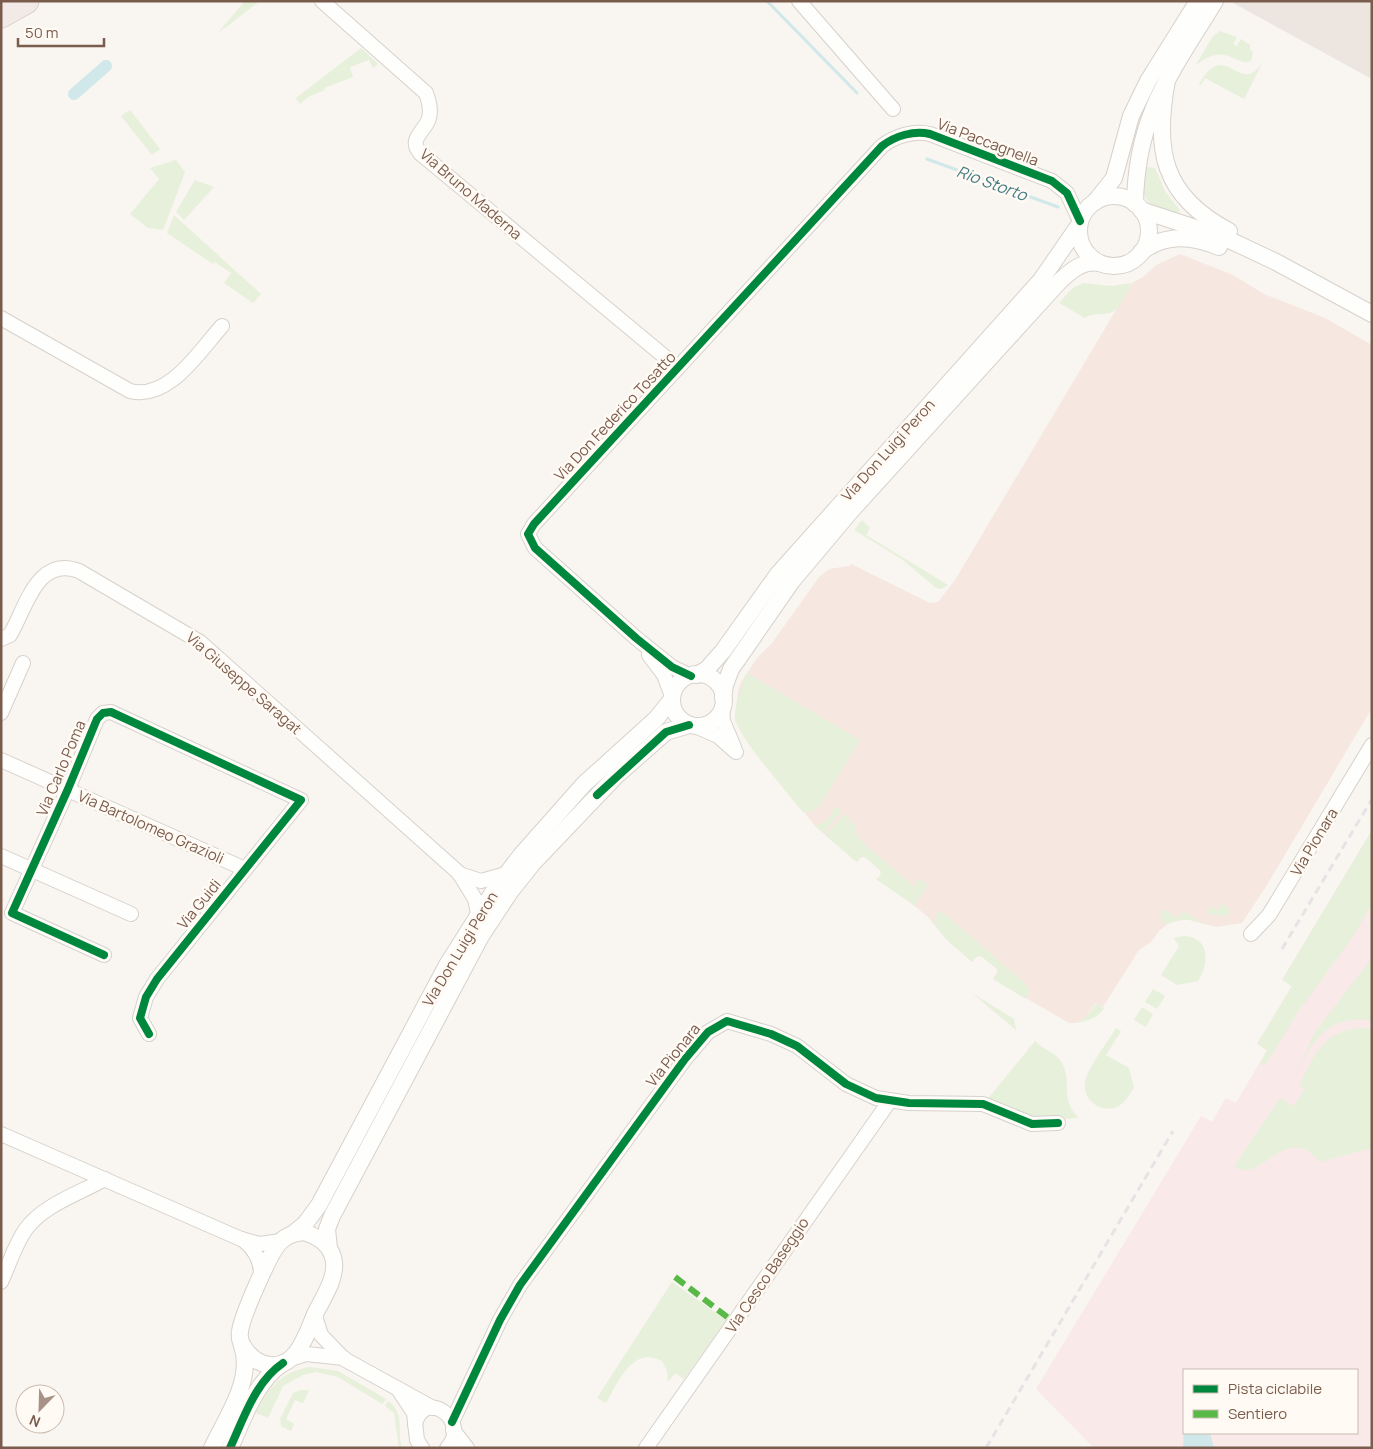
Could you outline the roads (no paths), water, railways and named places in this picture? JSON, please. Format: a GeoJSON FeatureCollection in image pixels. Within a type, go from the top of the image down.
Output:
{"type":"FeatureCollection","features":[{"type":"Feature","properties":{"kind":"highway"},"geometry":{"type":"LineString","coordinates":[[1,15],[26,1]]}},
{"type":"Feature","properties":{"kind":"street","name":"Via Bruno Maderna"},"geometry":{"type":"LineString","coordinates":[[322,1],[426,93],[430,114],[428,121],[416,137],[416,149],[677,367]]}},
{"type":"Feature","properties":{"kind":"street"},"geometry":{"type":"LineString","coordinates":[[799,1],[893,109]]}},
{"type":"Feature","properties":{"kind":"street"},"geometry":{"type":"LineString","coordinates":[[1198,1],[1148,81],[1132,116],[1114,178],[1095,202],[1086,210],[1080,223],[1081,244],[1089,256],[1107,266],[1122,265],[1141,252],[1166,239],[1181,237],[1200,240],[1285,275],[1372,322]]}},
{"type":"Feature","properties":{"kind":"street"},"geometry":{"type":"LineString","coordinates":[[1141,252],[1146,245],[1148,227],[1138,207],[1135,173],[1144,133],[1167,80],[1215,1]]}},
{"type":"Feature","properties":{"kind":"street"},"geometry":{"type":"LineString","coordinates":[[1167,80],[1161,111],[1161,143],[1166,164],[1176,185],[1192,205],[1214,223],[1256,244],[1272,260],[1294,266],[1372,306]]}},
{"type":"Feature","properties":{"kind":"street","name":"Via Paccagnella"},"geometry":{"type":"LineString","coordinates":[[872,157],[889,140],[916,133],[930,134],[1058,184],[1067,193],[1080,223]]}},
{"type":"Feature","properties":{"kind":"street","name":"Via Don Federico Tosatto"},"geometry":{"type":"LineString","coordinates":[[694,675],[672,667],[636,638],[535,548],[528,534],[538,520],[677,367],[700,345],[872,157]]}},
{"type":"Feature","properties":{"kind":"street"},"geometry":{"type":"LineString","coordinates":[[1095,202],[1111,197],[1128,200],[1138,207],[1215,234],[1272,260],[1372,314]]}},
{"type":"Feature","properties":{"kind":"street","name":"Via Don Luigi Peron"},"geometry":{"type":"LineString","coordinates":[[694,675],[707,669],[723,651],[778,574],[1032,290],[1057,260],[1080,223]]}},
{"type":"Feature","properties":{"kind":"street","name":"Via Don Luigi Peron"},"geometry":{"type":"LineString","coordinates":[[723,703],[725,685],[731,669],[792,581],[850,512],[1062,280],[1080,265],[1092,262],[1100,263]]}},
{"type":"Feature","properties":{"kind":"street"},"geometry":{"type":"LineString","coordinates":[[1,318],[130,391],[140,393],[148,393],[167,383],[186,366],[222,326]]}},
{"type":"Feature","properties":{"kind":"street","name":"Via Giuseppe Saragat"},"geometry":{"type":"LineString","coordinates":[[1,639],[10,635],[42,576],[58,568],[79,571],[200,642],[459,873],[475,899],[478,913]]}},
{"type":"Feature","properties":{"kind":"street","name":"Via Don Federico Tosatto"},"geometry":{"type":"LineString","coordinates":[[636,638],[664,675],[672,698]]}},
{"type":"Feature","properties":{"kind":"street"},"geometry":{"type":"LineString","coordinates":[[1,714],[23,663]]}},
{"type":"Feature","properties":{"kind":"street"},"geometry":{"type":"LineString","coordinates":[[694,675],[714,680],[720,687],[723,703],[723,721],[736,752],[718,736],[692,725],[676,714],[672,698],[678,683],[694,675]]}},
{"type":"Feature","properties":{"kind":"street","name":"Via Don Luigi Peron"},"geometry":{"type":"LineString","coordinates":[[241,1344],[241,1324],[275,1248],[306,1224],[318,1205],[447,965],[478,913],[506,874],[584,784],[656,719],[672,698]]}},
{"type":"Feature","properties":{"kind":"street"},"geometry":{"type":"LineString","coordinates":[[692,725],[707,724],[715,720],[723,703]]}},
{"type":"Feature","properties":{"kind":"street","name":"Via Carlo Poma"},"geometry":{"type":"LineString","coordinates":[[104,955],[12,913],[68,789],[97,719],[103,713],[111,712],[301,800]]}},
{"type":"Feature","properties":{"kind":"street","name":"Via Don Luigi Peron"},"geometry":{"type":"LineString","coordinates":[[286,1361],[300,1347],[334,1271],[327,1229],[332,1216],[497,911],[533,864],[616,776],[666,732],[692,725]]}},
{"type":"Feature","properties":{"kind":"street","name":"Via Pionara"},"geometry":{"type":"LineString","coordinates":[[1251,934],[1270,915],[1372,745]]}},
{"type":"Feature","properties":{"kind":"street","name":"Via Bartolomeo Grazioli"},"geometry":{"type":"LineString","coordinates":[[1,760],[245,869]]}},
{"type":"Feature","properties":{"kind":"street","name":"Via Guidi"},"geometry":{"type":"LineString","coordinates":[[149,1034],[140,1018],[146,997],[156,979],[301,800]]}},
{"type":"Feature","properties":{"kind":"street"},"geometry":{"type":"LineString","coordinates":[[1,856],[132,914]]}},
{"type":"Feature","properties":{"kind":"street","name":"Via Giuseppe Saragat"},"geometry":{"type":"LineString","coordinates":[[459,873],[481,881],[506,874]]}},
{"type":"Feature","properties":{"kind":"street","name":"Via Pionara"},"geometry":{"type":"LineString","coordinates":[[447,1448],[452,1442],[453,1426],[469,1385],[500,1320],[528,1272],[685,1059],[714,1027],[727,1021],[771,1034],[797,1046],[846,1084],[889,1102],[984,1104],[1032,1124],[1058,1123]]}},
{"type":"Feature","properties":{"kind":"street","name":"Via Cesco Baseggio"},"geometry":{"type":"LineString","coordinates":[[646,1448],[889,1102]]}},
{"type":"Feature","properties":{"kind":"street"},"geometry":{"type":"LineString","coordinates":[[1,1134],[241,1239],[260,1244],[304,1232],[314,1235],[329,1248]]}},
{"type":"Feature","properties":{"kind":"street"},"geometry":{"type":"LineString","coordinates":[[1,1282],[21,1239],[32,1222],[54,1207],[105,1179]]}},
{"type":"Feature","properties":{"kind":"street"},"geometry":{"type":"LineString","coordinates":[[241,1239],[256,1254],[261,1267],[261,1278]]}},
{"type":"Feature","properties":{"kind":"street"},"geometry":{"type":"LineString","coordinates":[[315,1316],[321,1335],[344,1359],[397,1389],[448,1414],[467,1448]]}},
{"type":"Feature","properties":{"kind":"street"},"geometry":{"type":"LineString","coordinates":[[241,1344],[251,1356],[260,1362],[276,1365],[306,1354],[344,1359]]}},
{"type":"Feature","properties":{"kind":"street"},"geometry":{"type":"LineString","coordinates":[[212,1448],[243,1379],[246,1360],[241,1344]]}},
{"type":"Feature","properties":{"kind":"street"},"geometry":{"type":"LineString","coordinates":[[230,1448],[260,1385],[270,1373],[286,1361]]}},
{"type":"Feature","properties":{"kind":"street","name":"Via Pionara"},"geometry":{"type":"LineString","coordinates":[[415,1424],[421,1413],[453,1405],[469,1385]]}},
{"type":"Feature","properties":{"kind":"street"},"geometry":{"type":"LineString","coordinates":[[397,1389],[414,1413],[421,1447]]}},
{"type":"Feature","properties":{"kind":"water"},"geometry":{"type":"Polygon","coordinates":[[[1184,1434],[1210,1434],[1214,1448],[1183,1448],[1184,1434]]]}},
{"type":"Feature","properties":{"kind":"waterway","name":"Rio Storto"},"geometry":{"type":"LineString","coordinates":[[767,1],[857,93]]}},
{"type":"Feature","properties":{"kind":"waterway"},"geometry":{"type":"LineString","coordinates":[[74,94],[106,66]]}},
{"type":"Feature","properties":{"kind":"waterway","name":"Rio Storto"},"geometry":{"type":"LineString","coordinates":[[927,159],[1058,207]]}},
{"type":"Feature","properties":{"kind":"railway"},"geometry":{"type":"LineString","coordinates":[[1282,949],[1372,799]]}},
{"type":"Feature","properties":{"kind":"railway"},"geometry":{"type":"LineString","coordinates":[[986,1448],[1173,1131]]}}]}
